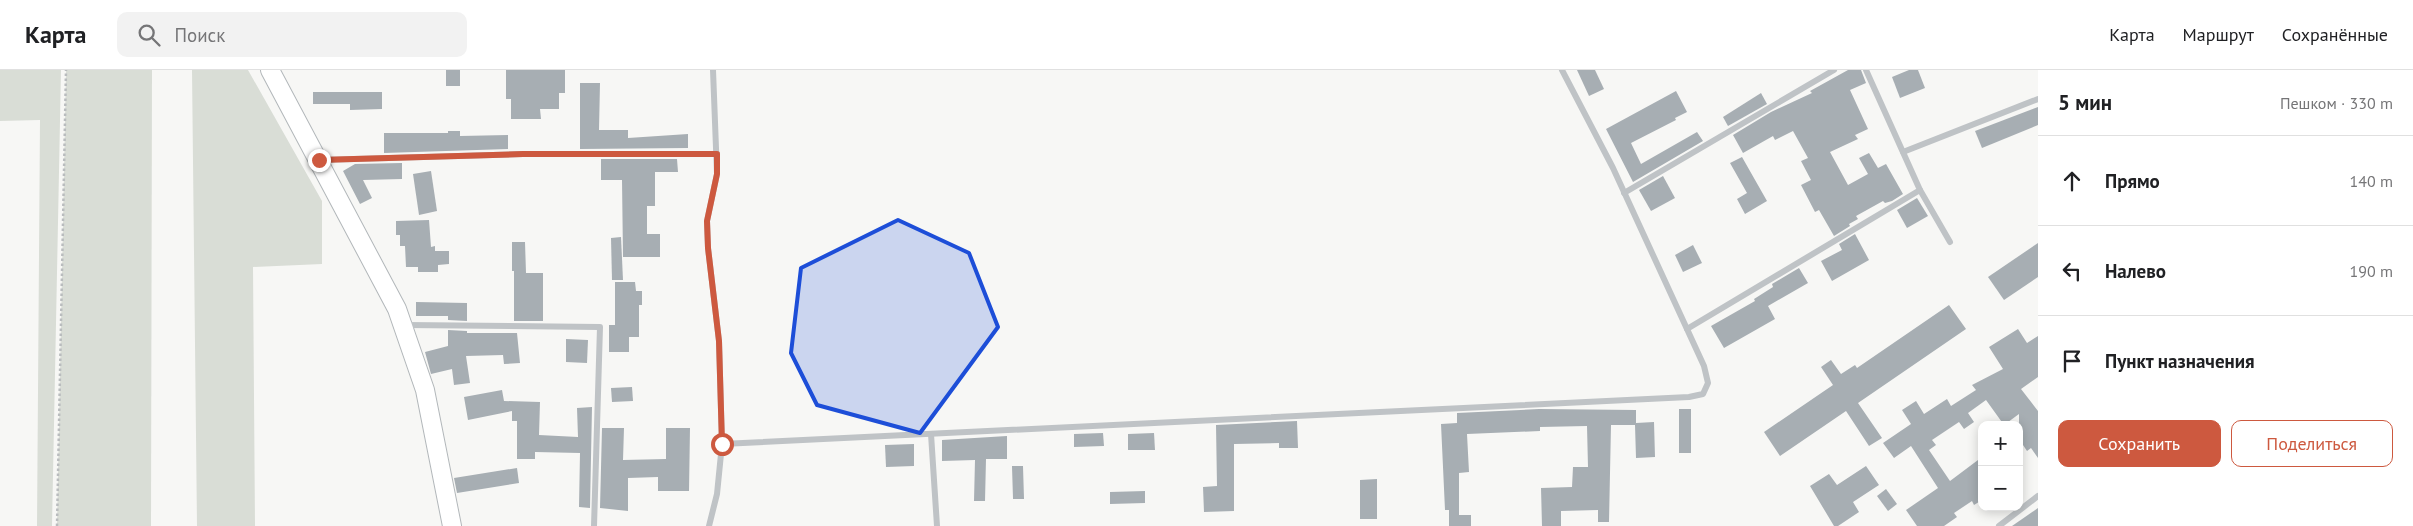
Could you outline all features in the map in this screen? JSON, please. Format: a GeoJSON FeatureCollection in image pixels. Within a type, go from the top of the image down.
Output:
{"type":"FeatureCollection","features":[{"type":"Feature","properties":{"kind":"street"},"geometry":{"type":"LineString","coordinates":[[270,70],[382,278],[404,324],[425,390],[452,526]]}},
{"type":"Feature","properties":{"kind":"lane"},"geometry":{"type":"LineString","coordinates":[[709,526],[717,494],[722,444],[719,341],[708,248],[707,221],[717,174],[713,70]]}},
{"type":"Feature","properties":{"kind":"lane"},"geometry":{"type":"LineString","coordinates":[[722,444],[1689,397],[1703,394],[1708,383],[1704,366],[1624,193],[1562,70]]}},
{"type":"Feature","properties":{"kind":"lane"},"geometry":{"type":"LineString","coordinates":[[1624,193],[1834,70]]}},
{"type":"Feature","properties":{"kind":"lane"},"geometry":{"type":"LineString","coordinates":[[1866,70],[1920,190],[1950,242]]}},
{"type":"Feature","properties":{"kind":"lane"},"geometry":{"type":"LineString","coordinates":[[1903,152],[2038,99]]}},
{"type":"Feature","properties":{"kind":"lane"},"geometry":{"type":"LineString","coordinates":[[319,160],[523,154],[717,154]]}},
{"type":"Feature","properties":{"kind":"lane"},"geometry":{"type":"LineString","coordinates":[[1687,329],[1920,190]]}},
{"type":"Feature","properties":{"kind":"lane"},"geometry":{"type":"LineString","coordinates":[[404,324],[600,327],[594,526]]}},
{"type":"Feature","properties":{"kind":"lane"},"geometry":{"type":"LineString","coordinates":[[931,434],[937,526]]}},
{"type":"Feature","properties":{"kind":"lane"},"geometry":{"type":"LineString","coordinates":[[1999,526],[2038,496]]}},
{"type":"Feature","properties":{"kind":"path"},"geometry":{"type":"LineString","coordinates":[[57,526],[66,70]]}},
{"type":"Feature","properties":{"kind":"highlighted area"},"geometry":{"type":"Polygon","coordinates":[[[898,220],[969,253],[998,327],[920,433],[817,405],[791,353],[801,268],[898,220]]]}},
{"type":"Feature","properties":{"kind":"shaded area"},"geometry":{"type":"Polygon","coordinates":[[[0,70],[61,70],[52,526],[37,526],[40,120],[0,121],[0,70]]]}},
{"type":"Feature","properties":{"kind":"shaded area"},"geometry":{"type":"Polygon","coordinates":[[[66,70],[152,70],[151,526],[57,526],[66,70]]]}},
{"type":"Feature","properties":{"kind":"shaded area"},"geometry":{"type":"Polygon","coordinates":[[[192,70],[248,70],[322,201],[322,264],[253,267],[255,526],[197,526],[192,70]]]}},
{"type":"Feature","properties":{"kind":"building"},"geometry":{"type":"Polygon","coordinates":[[[446,70],[460,70],[460,86],[446,86],[446,70]]]}},
{"type":"Feature","properties":{"kind":"building"},"geometry":{"type":"Polygon","coordinates":[[[506,70],[565,70],[565,93],[559,93],[559,109],[540,109],[541,119],[511,119],[511,99],[506,99],[506,70]]]}},
{"type":"Feature","properties":{"kind":"building"},"geometry":{"type":"Polygon","coordinates":[[[1577,70],[1595,70],[1604,89],[1589,96],[1577,70]]]}},
{"type":"Feature","properties":{"kind":"building"},"geometry":{"type":"Polygon","coordinates":[[[1848,70],[1861,70],[1866,83],[1850,90],[1868,129],[1855,135],[1858,139],[1830,152],[1848,185],[1868,174],[1859,158],[1869,153],[1878,168],[1886,164],[1903,194],[1892,201],[1885,203],[1883,201],[1856,216],[1858,219],[1834,236],[1819,210],[1815,212],[1801,185],[1811,180],[1801,161],[1808,158],[1793,131],[1775,140],[1773,136],[1743,153],[1733,135],[1771,112],[1812,93],[1810,91],[1848,70]]]}},
{"type":"Feature","properties":{"kind":"building"},"geometry":{"type":"Polygon","coordinates":[[[1909,70],[1918,70],[1925,88],[1900,98],[1892,77],[1909,70]]]}},
{"type":"Feature","properties":{"kind":"building"},"geometry":{"type":"Polygon","coordinates":[[[580,83],[600,83],[599,130],[628,130],[628,138],[688,134],[688,148],[580,149],[580,83]]]}},
{"type":"Feature","properties":{"kind":"building"},"geometry":{"type":"Polygon","coordinates":[[[1676,91],[1687,112],[1675,118],[1676,120],[1631,143],[1641,164],[1697,132],[1703,141],[1633,182],[1606,129],[1676,91]]]}},
{"type":"Feature","properties":{"kind":"building"},"geometry":{"type":"Polygon","coordinates":[[[313,92],[382,92],[382,109],[350,110],[350,104],[313,104],[313,92]]]}},
{"type":"Feature","properties":{"kind":"building"},"geometry":{"type":"Polygon","coordinates":[[[1761,93],[1767,104],[1728,126],[1723,117],[1761,93]]]}},
{"type":"Feature","properties":{"kind":"building"},"geometry":{"type":"Polygon","coordinates":[[[2038,107],[2038,125],[1982,148],[1975,131],[2038,107]]]}},
{"type":"Feature","properties":{"kind":"building"},"geometry":{"type":"Polygon","coordinates":[[[448,131],[460,131],[460,136],[508,135],[508,149],[384,153],[384,133],[448,133],[448,131]]]}},
{"type":"Feature","properties":{"kind":"building"},"geometry":{"type":"Polygon","coordinates":[[[1742,157],[1767,201],[1745,214],[1737,199],[1747,193],[1730,163],[1742,157]]]}},
{"type":"Feature","properties":{"kind":"building"},"geometry":{"type":"Polygon","coordinates":[[[601,159],[677,159],[678,172],[655,172],[655,206],[647,206],[647,234],[660,234],[660,257],[623,257],[622,180],[601,180],[601,159]]]}},
{"type":"Feature","properties":{"kind":"building"},"geometry":{"type":"Polygon","coordinates":[[[402,163],[402,179],[363,180],[372,198],[360,204],[343,171],[355,164],[402,163]]]}},
{"type":"Feature","properties":{"kind":"building"},"geometry":{"type":"Polygon","coordinates":[[[431,171],[437,211],[419,215],[413,174],[431,171]]]}},
{"type":"Feature","properties":{"kind":"building"},"geometry":{"type":"Polygon","coordinates":[[[1663,176],[1675,198],[1651,211],[1639,190],[1663,176]]]}},
{"type":"Feature","properties":{"kind":"building"},"geometry":{"type":"Polygon","coordinates":[[[1917,198],[1928,216],[1907,228],[1897,210],[1917,198]]]}},
{"type":"Feature","properties":{"kind":"building"},"geometry":{"type":"Polygon","coordinates":[[[429,220],[431,247],[435,246],[435,251],[449,251],[449,264],[438,265],[438,272],[418,272],[418,267],[406,267],[405,246],[400,246],[400,235],[396,235],[396,221],[429,220]]]}},
{"type":"Feature","properties":{"kind":"building"},"geometry":{"type":"Polygon","coordinates":[[[1855,234],[1869,260],[1832,281],[1821,261],[1842,250],[1839,244],[1855,234]]]}},
{"type":"Feature","properties":{"kind":"building"},"geometry":{"type":"Polygon","coordinates":[[[621,237],[623,280],[612,280],[611,238],[621,237]]]}},
{"type":"Feature","properties":{"kind":"building"},"geometry":{"type":"Polygon","coordinates":[[[512,242],[525,242],[526,273],[543,273],[543,321],[514,321],[512,242]]]}},
{"type":"Feature","properties":{"kind":"building"},"geometry":{"type":"Polygon","coordinates":[[[2038,243],[2038,277],[2004,300],[1988,277],[2038,243]]]}},
{"type":"Feature","properties":{"kind":"building"},"geometry":{"type":"Polygon","coordinates":[[[1693,245],[1702,263],[1683,272],[1675,255],[1693,245]]]}},
{"type":"Feature","properties":{"kind":"building"},"geometry":{"type":"Polygon","coordinates":[[[1799,268],[1808,283],[1768,306],[1775,319],[1724,348],[1711,326],[1755,301],[1754,299],[1773,287],[1772,284],[1799,268]]]}},
{"type":"Feature","properties":{"kind":"building"},"geometry":{"type":"Polygon","coordinates":[[[615,282],[635,282],[636,291],[642,291],[642,305],[639,305],[639,337],[629,337],[629,352],[609,352],[609,325],[615,325],[615,282]]]}},
{"type":"Feature","properties":{"kind":"building"},"geometry":{"type":"Polygon","coordinates":[[[416,302],[467,303],[467,321],[448,320],[448,316],[416,316],[416,302]]]}},
{"type":"Feature","properties":{"kind":"building"},"geometry":{"type":"Polygon","coordinates":[[[1949,305],[1966,329],[1858,403],[1882,438],[1869,446],[1846,411],[1780,456],[1764,432],[1833,385],[1821,367],[1831,360],[1841,374],[1855,365],[1857,368],[1949,305]]]}},
{"type":"Feature","properties":{"kind":"building"},"geometry":{"type":"Polygon","coordinates":[[[2018,329],[2027,343],[2038,336],[2038,377],[2021,389],[2038,411],[2038,458],[2031,448],[2027,451],[2023,445],[2023,421],[2019,421],[2019,414],[2009,421],[2001,421],[1986,400],[1968,413],[1974,422],[1964,429],[1959,422],[1932,440],[1936,445],[1929,450],[1950,481],[1978,460],[1978,502],[1974,505],[1972,501],[1954,513],[1957,517],[1944,526],[1917,526],[1906,510],[1938,488],[1911,446],[1894,458],[1883,443],[1911,424],[1902,410],[1916,401],[1924,414],[1947,399],[1951,406],[1976,390],[1972,385],[2003,369],[1989,347],[2018,329]]]}},
{"type":"Feature","properties":{"kind":"building"},"geometry":{"type":"Polygon","coordinates":[[[448,330],[467,331],[467,333],[517,333],[520,363],[504,364],[503,355],[466,356],[470,383],[454,385],[452,369],[431,374],[425,352],[448,346],[448,330]]]}},
{"type":"Feature","properties":{"kind":"building"},"geometry":{"type":"Polygon","coordinates":[[[566,339],[588,340],[587,363],[566,362],[566,339]]]}},
{"type":"Feature","properties":{"kind":"building"},"geometry":{"type":"Polygon","coordinates":[[[632,387],[633,401],[612,402],[611,388],[632,387]]]}},
{"type":"Feature","properties":{"kind":"building"},"geometry":{"type":"Polygon","coordinates":[[[502,390],[504,401],[540,402],[539,435],[578,437],[577,408],[592,407],[590,508],[579,507],[580,453],[535,452],[535,459],[517,459],[517,421],[512,421],[512,411],[468,420],[464,397],[502,390]]]}},
{"type":"Feature","properties":{"kind":"building"},"geometry":{"type":"Polygon","coordinates":[[[1539,409],[1636,410],[1636,423],[1654,422],[1655,457],[1636,458],[1635,425],[1611,425],[1609,522],[1598,522],[1598,510],[1561,511],[1561,526],[1542,526],[1541,488],[1572,487],[1573,467],[1588,467],[1587,426],[1540,427],[1540,431],[1467,434],[1469,472],[1459,473],[1459,515],[1471,515],[1471,526],[1449,526],[1449,510],[1445,510],[1441,424],[1457,423],[1457,413],[1539,409]]]}},
{"type":"Feature","properties":{"kind":"building"},"geometry":{"type":"Polygon","coordinates":[[[1679,409],[1691,409],[1691,453],[1679,453],[1679,409]]]}},
{"type":"Feature","properties":{"kind":"building"},"geometry":{"type":"Polygon","coordinates":[[[1297,421],[1298,448],[1279,448],[1279,443],[1234,444],[1234,511],[1204,512],[1203,487],[1217,486],[1216,425],[1297,421]]]}},
{"type":"Feature","properties":{"kind":"building"},"geometry":{"type":"Polygon","coordinates":[[[602,428],[624,428],[623,460],[666,459],[666,428],[690,428],[689,491],[658,491],[658,477],[628,478],[628,511],[600,508],[602,428]]]}},
{"type":"Feature","properties":{"kind":"building"},"geometry":{"type":"Polygon","coordinates":[[[1103,433],[1104,446],[1074,447],[1074,434],[1103,433]]]}},
{"type":"Feature","properties":{"kind":"building"},"geometry":{"type":"Polygon","coordinates":[[[1154,433],[1155,450],[1128,450],[1128,434],[1154,433]]]}},
{"type":"Feature","properties":{"kind":"building"},"geometry":{"type":"Polygon","coordinates":[[[1007,436],[1007,459],[986,459],[985,501],[974,501],[975,460],[942,461],[942,440],[1007,436]]]}},
{"type":"Feature","properties":{"kind":"building"},"geometry":{"type":"Polygon","coordinates":[[[914,444],[914,466],[886,467],[885,445],[914,444]]]}},
{"type":"Feature","properties":{"kind":"building"},"geometry":{"type":"Polygon","coordinates":[[[1012,466],[1023,466],[1024,499],[1013,499],[1012,466]]]}},
{"type":"Feature","properties":{"kind":"building"},"geometry":{"type":"Polygon","coordinates":[[[1866,466],[1879,485],[1853,502],[1859,512],[1838,526],[1834,526],[1810,486],[1829,474],[1837,485],[1866,466]]]}},
{"type":"Feature","properties":{"kind":"building"},"geometry":{"type":"Polygon","coordinates":[[[517,468],[519,483],[457,493],[454,478],[517,468]]]}},
{"type":"Feature","properties":{"kind":"building"},"geometry":{"type":"Polygon","coordinates":[[[1377,479],[1377,519],[1360,519],[1360,480],[1377,479]]]}},
{"type":"Feature","properties":{"kind":"building"},"geometry":{"type":"Polygon","coordinates":[[[1886,489],[1897,504],[1888,511],[1877,496],[1886,489]]]}},
{"type":"Feature","properties":{"kind":"building"},"geometry":{"type":"Polygon","coordinates":[[[1145,491],[1145,503],[1110,504],[1110,492],[1145,491]]]}},
{"type":"Feature","properties":{"kind":"building"},"geometry":{"type":"Polygon","coordinates":[[[2038,508],[2038,526],[2012,526],[2038,508]]]}},
{"type":"Feature","properties":{"kind":"route"},"geometry":{"type":"LineString","coordinates":[[319,160],[523,154],[717,154],[717,174],[707,221],[708,248],[719,341],[722,444]]}}]}
